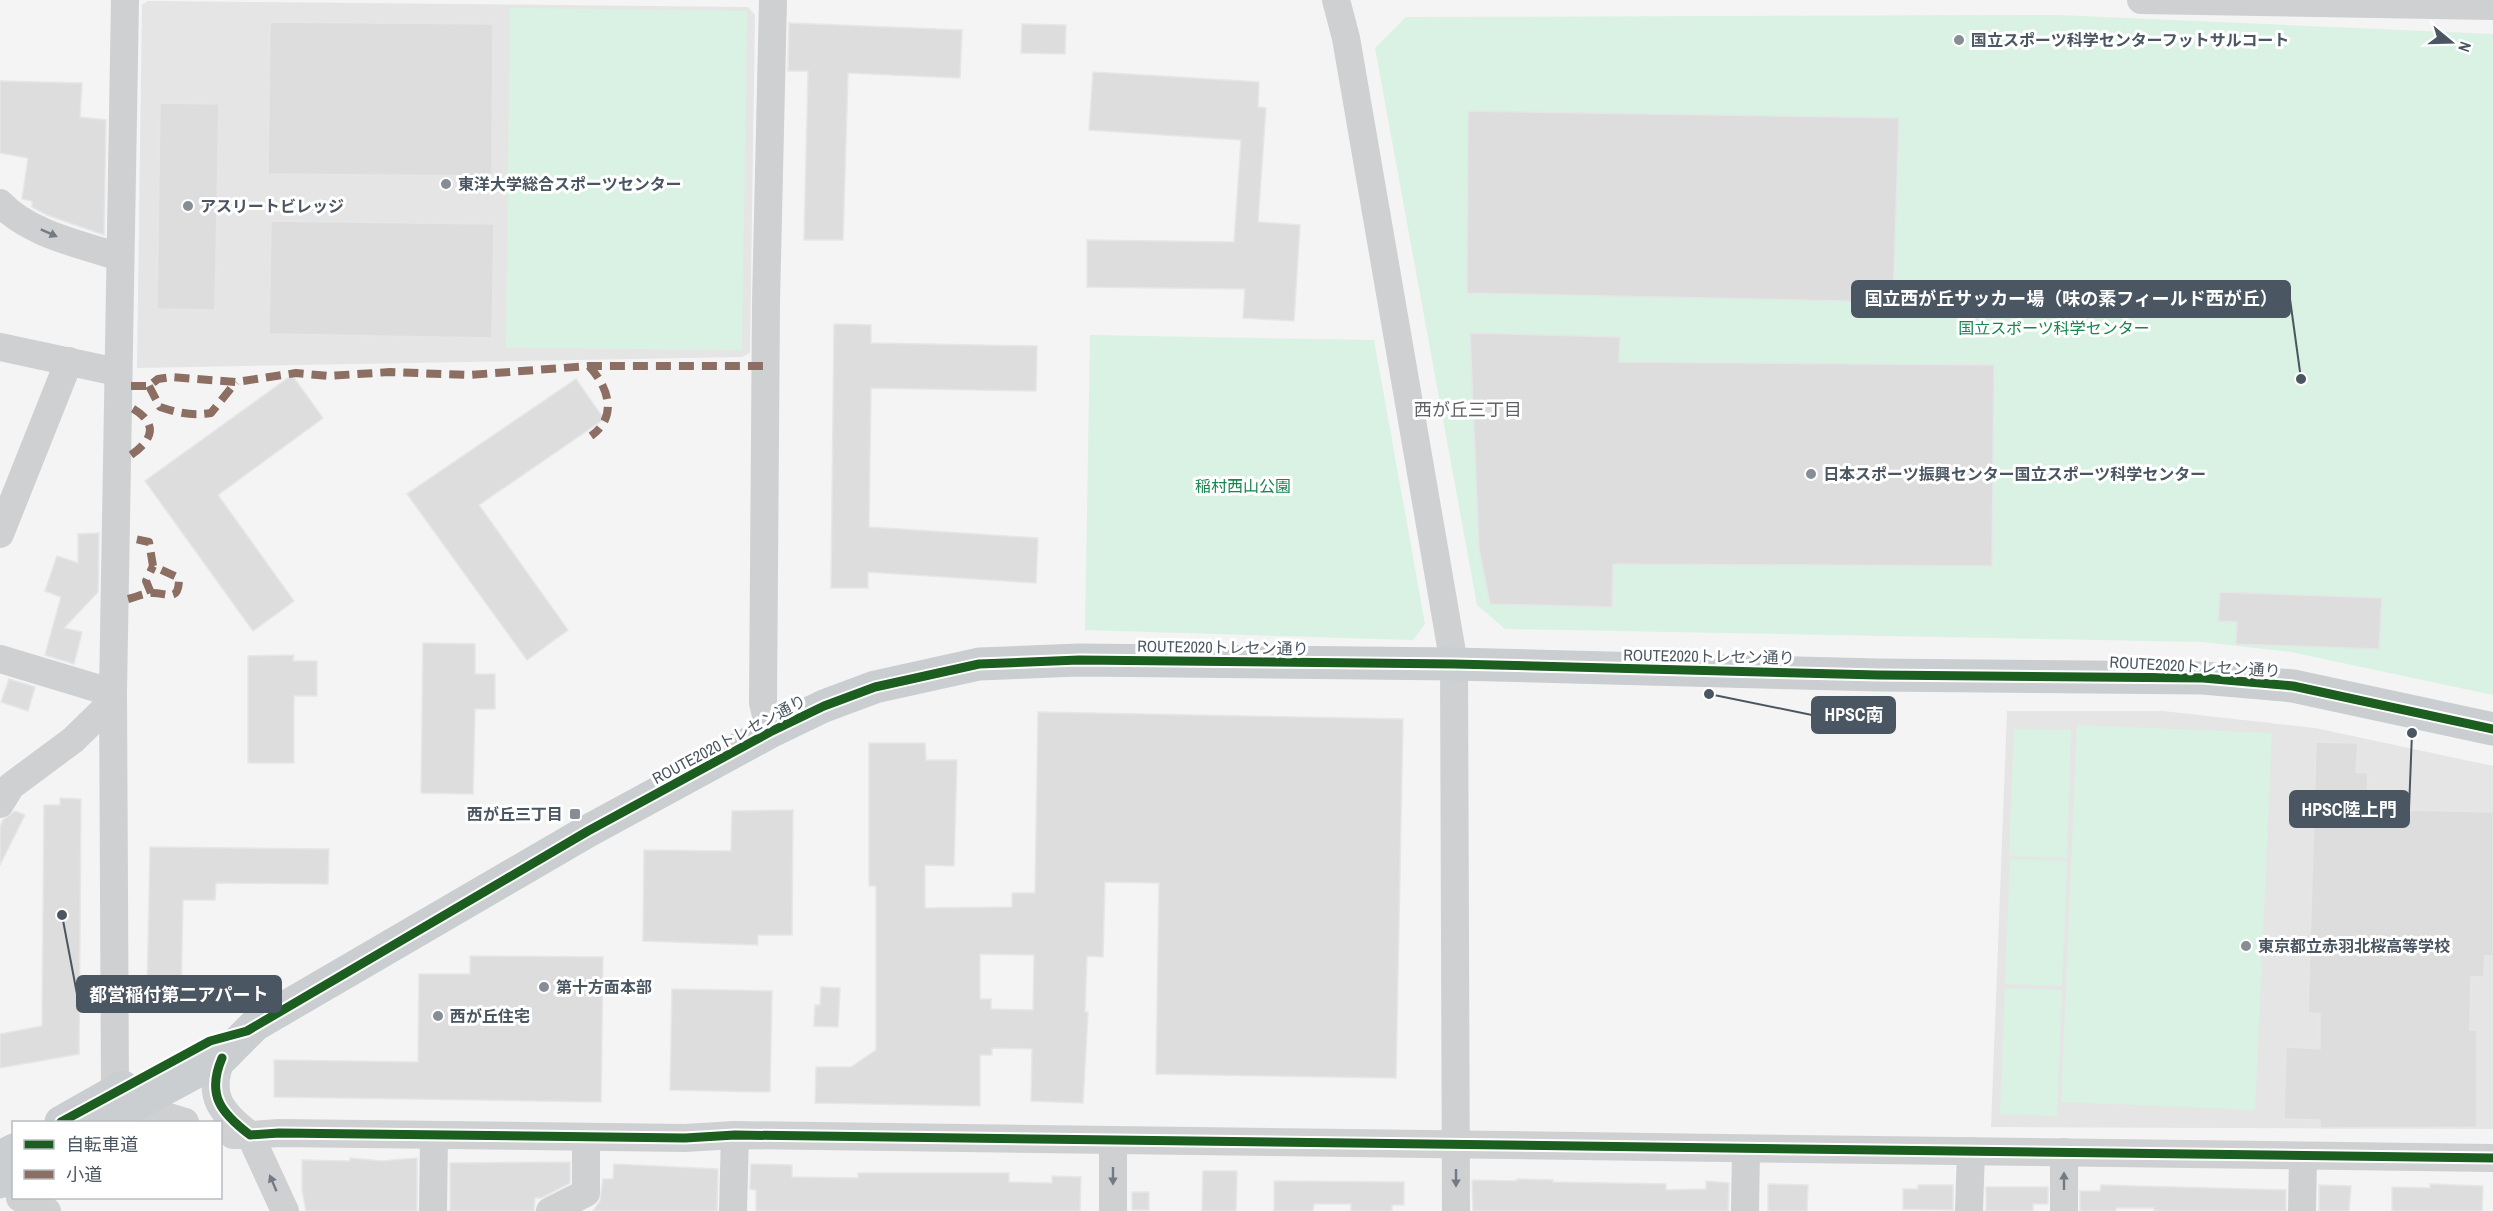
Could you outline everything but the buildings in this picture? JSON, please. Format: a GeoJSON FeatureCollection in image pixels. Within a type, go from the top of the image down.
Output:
{"type":"FeatureCollection","features":[{"type":"Feature","properties":{"kind":"main road","name":"ROUTE2020トレセン通り"},"geometry":{"type":"LineString","coordinates":[[104,1121],[124,1099],[210,1041],[247,1031],[588,831],[770,732],[824,706],[875,687],[979,664],[1079,660],[1454,664],[1878,675],[2203,678],[2293,686],[2493,729]]}},
{"type":"Feature","properties":{"kind":"main road","name":"ROUTE2020トレセン通り"},"geometry":{"type":"LineString","coordinates":[[64,1121],[124,1099],[222,1058],[247,1031]]}},
{"type":"Feature","properties":{"kind":"street"},"geometry":{"type":"LineString","coordinates":[[125,0],[113,697],[124,1099],[182,1121]]}},
{"type":"Feature","properties":{"kind":"street"},"geometry":{"type":"LineString","coordinates":[[770,732],[763,703],[766,302],[773,0]]}},
{"type":"Feature","properties":{"kind":"street"},"geometry":{"type":"LineString","coordinates":[[1336,0],[1346,38],[1454,664],[1456,1211]]}},
{"type":"Feature","properties":{"kind":"street"},"geometry":{"type":"LineString","coordinates":[[2141,0],[2493,6]]}},
{"type":"Feature","properties":{"kind":"street"},"geometry":{"type":"LineString","coordinates":[[0,203],[12,216],[58,237],[119,257]]}},
{"type":"Feature","properties":{"kind":"street"},"geometry":{"type":"LineString","coordinates":[[0,346],[117,372]]}},
{"type":"Feature","properties":{"kind":"street"},"geometry":{"type":"LineString","coordinates":[[0,534],[69,362]]}},
{"type":"Feature","properties":{"kind":"street"},"geometry":{"type":"LineString","coordinates":[[0,659],[113,697]]}},
{"type":"Feature","properties":{"kind":"street"},"geometry":{"type":"LineString","coordinates":[[4,792],[73,740],[113,697]]}},
{"type":"Feature","properties":{"kind":"street"},"geometry":{"type":"LineString","coordinates":[[222,1058],[216,1073],[216,1098],[225,1112],[250,1135],[285,1211]]}},
{"type":"Feature","properties":{"kind":"street"},"geometry":{"type":"LineString","coordinates":[[222,1133],[685,1138],[735,1135],[2493,1158]]}},
{"type":"Feature","properties":{"kind":"street"},"geometry":{"type":"LineString","coordinates":[[734,1211],[735,1135]]}},
{"type":"Feature","properties":{"kind":"street"},"geometry":{"type":"LineString","coordinates":[[434,1136],[434,1211]]}},
{"type":"Feature","properties":{"kind":"street"},"geometry":{"type":"LineString","coordinates":[[550,1211],[586,1192],[586,1137]]}},
{"type":"Feature","properties":{"kind":"street"},"geometry":{"type":"LineString","coordinates":[[1113,1140],[1113,1211]]}},
{"type":"Feature","properties":{"kind":"street"},"geometry":{"type":"LineString","coordinates":[[1745,1211],[1746,1150]]}},
{"type":"Feature","properties":{"kind":"street"},"geometry":{"type":"LineString","coordinates":[[1969,1211],[1971,1151]]}},
{"type":"Feature","properties":{"kind":"street"},"geometry":{"type":"LineString","coordinates":[[2064,1152],[2064,1211]]}},
{"type":"Feature","properties":{"kind":"street"},"geometry":{"type":"LineString","coordinates":[[2302,1211],[2303,1156]]}},
{"type":"Feature","properties":{"kind":"street"},"geometry":{"type":"LineString","coordinates":[[35,1199],[47,1211]]}},
{"type":"Feature","properties":{"kind":"shaded area","name":"東洋大学総合スポーツセンター"},"geometry":{"type":"Polygon","coordinates":[[[147,1],[748,7],[755,15],[750,353],[742,357],[137,368],[142,5],[147,1]]]}},
{"type":"Feature","properties":{"kind":"shaded area","name":"東京都立赤羽北桜高等学校"},"geometry":{"type":"Polygon","coordinates":[[[2007,711],[2163,711],[2315,728],[2493,766],[2493,1129],[1991,1127],[2007,711]]]}},
{"type":"Feature","properties":{"kind":"green space"},"geometry":{"type":"Polygon","coordinates":[[[510,8],[747,11],[742,350],[506,348],[510,8]]]}},
{"type":"Feature","properties":{"kind":"green space","name":"国立スポーツ科学センター"},"geometry":{"type":"Polygon","coordinates":[[[2058,15],[2493,34],[2493,695],[2291,652],[2203,642],[1505,629],[1477,605],[1375,48],[1406,17],[2058,15]]]}},
{"type":"Feature","properties":{"kind":"green space","name":"稲村西山公園"},"geometry":{"type":"Polygon","coordinates":[[[1090,335],[1374,340],[1425,624],[1413,640],[1085,630],[1090,335]]]}},
{"type":"Feature","properties":{"kind":"green space"},"geometry":{"type":"Polygon","coordinates":[[[2077,725],[2272,733],[2255,1110],[2061,1102],[2077,725]]]}},
{"type":"Feature","properties":{"kind":"green space"},"geometry":{"type":"Polygon","coordinates":[[[2014,729],[2071,730],[2067,858],[2009,856],[2014,729]]]}},
{"type":"Feature","properties":{"kind":"green space"},"geometry":{"type":"Polygon","coordinates":[[[2010,859],[2067,861],[2062,986],[2005,984],[2010,859]]]}},
{"type":"Feature","properties":{"kind":"green space"},"geometry":{"type":"Polygon","coordinates":[[[2005,988],[2062,990],[2057,1116],[2000,1114],[2005,988]]]}},
{"type":"Feature","properties":{"kind":"marked path"},"geometry":{"type":"LineString","coordinates":[[589,366],[602,384],[608,402],[605,420],[591,436]]}},
{"type":"Feature","properties":{"kind":"marked path"},"geometry":{"type":"LineString","coordinates":[[131,386],[149,386],[158,379],[171,377],[236,382],[296,373],[328,376],[390,372],[469,375],[589,366],[765,366]]}},
{"type":"Feature","properties":{"kind":"marked path"},"geometry":{"type":"LineString","coordinates":[[149,386],[160,407],[198,414],[211,413],[236,382]]}},
{"type":"Feature","properties":{"kind":"marked path"},"geometry":{"type":"LineString","coordinates":[[131,455],[145,443],[150,431],[146,419],[132,408]]}},
{"type":"Feature","properties":{"kind":"marked path"},"geometry":{"type":"LineString","coordinates":[[128,599],[150,593],[175,594],[179,578],[153,566],[149,542],[130,538]]}},
{"type":"Feature","properties":{"kind":"marked path"},"geometry":{"type":"LineString","coordinates":[[151,593],[146,581],[153,566]]}},
{"type":"Feature","properties":{"kind":"cycle path"},"geometry":{"type":"LineString","coordinates":[[63,1121],[210,1041],[247,1031],[588,831],[770,732],[824,706],[875,687],[979,664],[1079,660],[1454,664],[1878,675],[2203,678],[2293,686],[2493,729]]}},
{"type":"Feature","properties":{"kind":"cycle path"},"geometry":{"type":"LineString","coordinates":[[222,1058],[217,1071],[216,1083],[219,1102],[231,1119],[250,1135],[279,1133],[685,1138],[735,1135],[2493,1158]]}},
{"type":"Feature","properties":{"kind":"place","name":"国立スポーツ科学センターフットサルコート"},"geometry":{"type":"Point","coordinates":[1959,40]}},
{"type":"Feature","properties":{"kind":"place","name":"東洋大学総合スポーツセンター"},"geometry":{"type":"Point","coordinates":[446,184]}},
{"type":"Feature","properties":{"kind":"place","name":"アスリートビレッジ"},"geometry":{"type":"Point","coordinates":[188,206]}},
{"type":"Feature","properties":{"kind":"place","name":"国立西が丘サッカー場（味の素フィールド西が丘）"},"geometry":{"type":"Point","coordinates":[2301,379]}},
{"type":"Feature","properties":{"kind":"place","name":"日本スポーツ振興センター国立スポーツ科学センター"},"geometry":{"type":"Point","coordinates":[1811,474]}},
{"type":"Feature","properties":{"kind":"place","name":"HPSC南"},"geometry":{"type":"Point","coordinates":[1709,694]}},
{"type":"Feature","properties":{"kind":"place","name":"HPSC陸上門"},"geometry":{"type":"Point","coordinates":[2412,733]}},
{"type":"Feature","properties":{"kind":"place","name":"西が丘三丁目"},"geometry":{"type":"Point","coordinates":[575,814]}},
{"type":"Feature","properties":{"kind":"place","name":"都営稲付第二アパート"},"geometry":{"type":"Point","coordinates":[62,915]}},
{"type":"Feature","properties":{"kind":"place","name":"東京都立赤羽北桜高等学校"},"geometry":{"type":"Point","coordinates":[2246,946]}},
{"type":"Feature","properties":{"kind":"place","name":"第十方面本部"},"geometry":{"type":"Point","coordinates":[544,987]}},
{"type":"Feature","properties":{"kind":"place","name":"西が丘住宅"},"geometry":{"type":"Point","coordinates":[438,1016]}},
{"type":"Feature","properties":{"kind":"district","name":"西が丘三丁目"},"geometry":{"type":"Point","coordinates":[1468,410]}}]}
